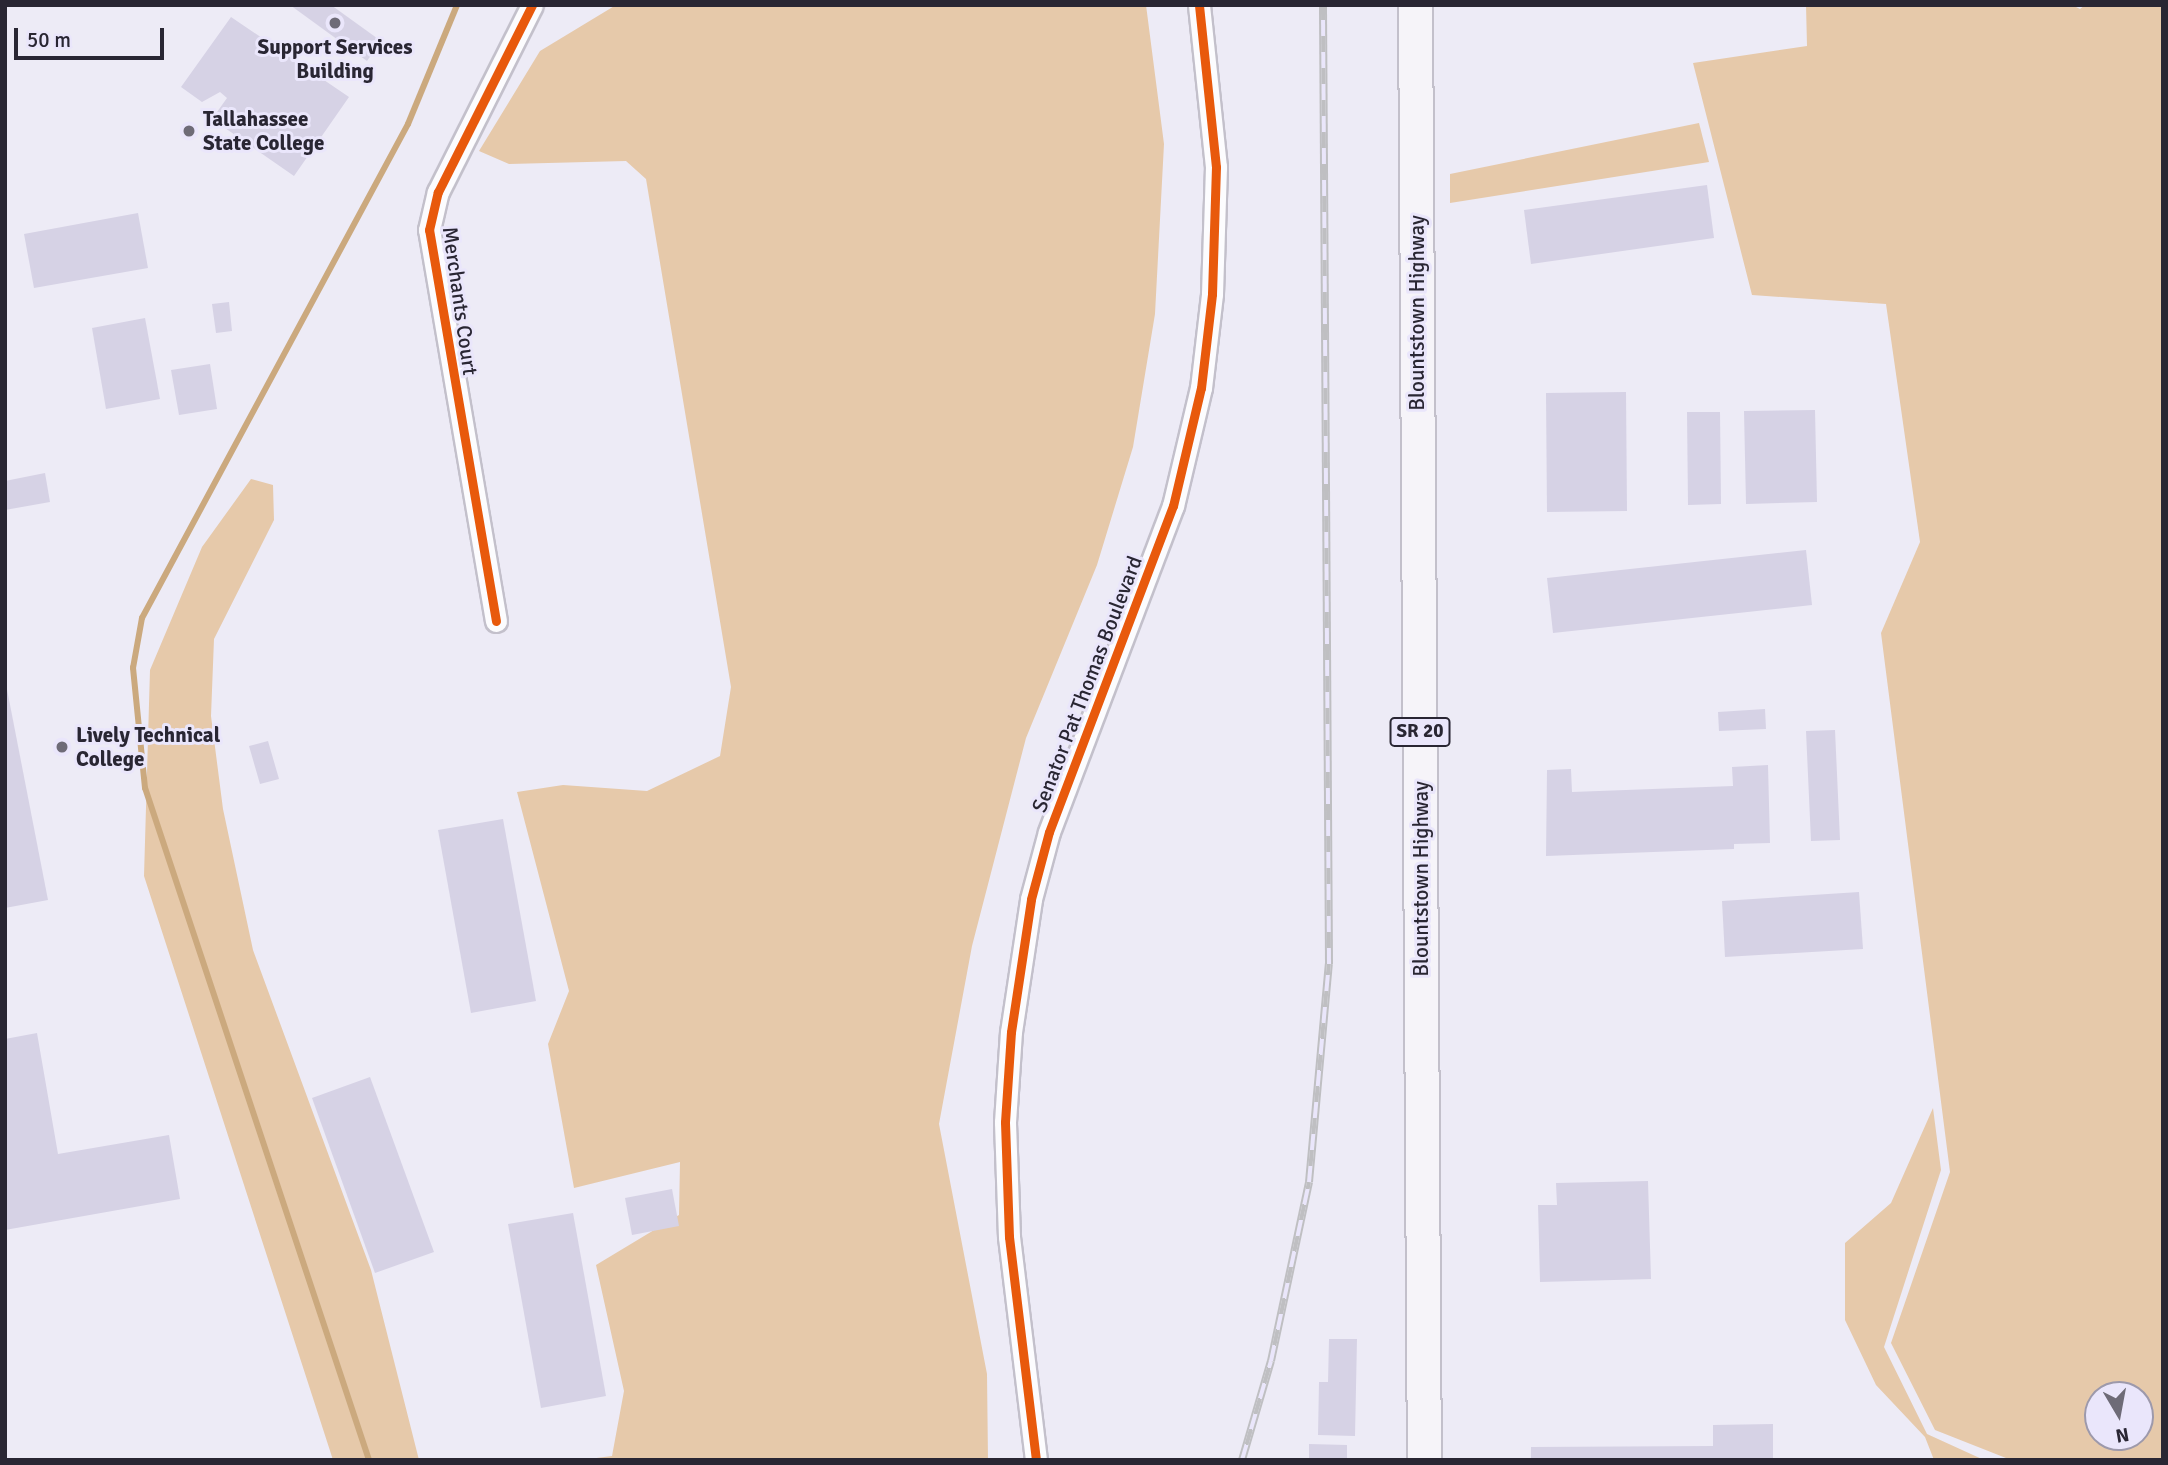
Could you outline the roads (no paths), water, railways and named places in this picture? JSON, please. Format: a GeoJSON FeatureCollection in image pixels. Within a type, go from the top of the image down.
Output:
{"type":"FeatureCollection","features":[{"type":"Feature","properties":{"kind":"main road","name":"Blountstown Highway"},"geometry":{"type":"LineString","coordinates":[[1415,5],[1424,1460]]}},
{"type":"Feature","properties":{"kind":"street","name":"Merchants Court"},"geometry":{"type":"LineString","coordinates":[[496,621],[429,230],[438,192],[533,5]]}},
{"type":"Feature","properties":{"kind":"street","name":"Senator Pat Thomas Boulevard"},"geometry":{"type":"LineString","coordinates":[[1037,1460],[1009,1237],[1005,1122],[1011,1032],[1031,899],[1049,832],[1074,755],[1160,545],[1200,388],[1212,294],[1216,167],[1199,5]]}},
{"type":"Feature","properties":{"kind":"waterway"},"geometry":{"type":"LineString","coordinates":[[369,1460],[145,788],[133,668],[142,618],[408,124],[457,5]]}},
{"type":"Feature","properties":{"kind":"railway"},"geometry":{"type":"LineString","coordinates":[[1242,1460],[1271,1361],[1309,1182],[1329,964],[1323,5]]}},
{"type":"Feature","properties":{"kind":"place","name":"Support Services Building"},"geometry":{"type":"Point","coordinates":[335,23]}},
{"type":"Feature","properties":{"kind":"place","name":"Tallahassee State College"},"geometry":{"type":"Point","coordinates":[189,131]}},
{"type":"Feature","properties":{"kind":"place","name":"Lively Technical College"},"geometry":{"type":"Point","coordinates":[62,747]}}]}
